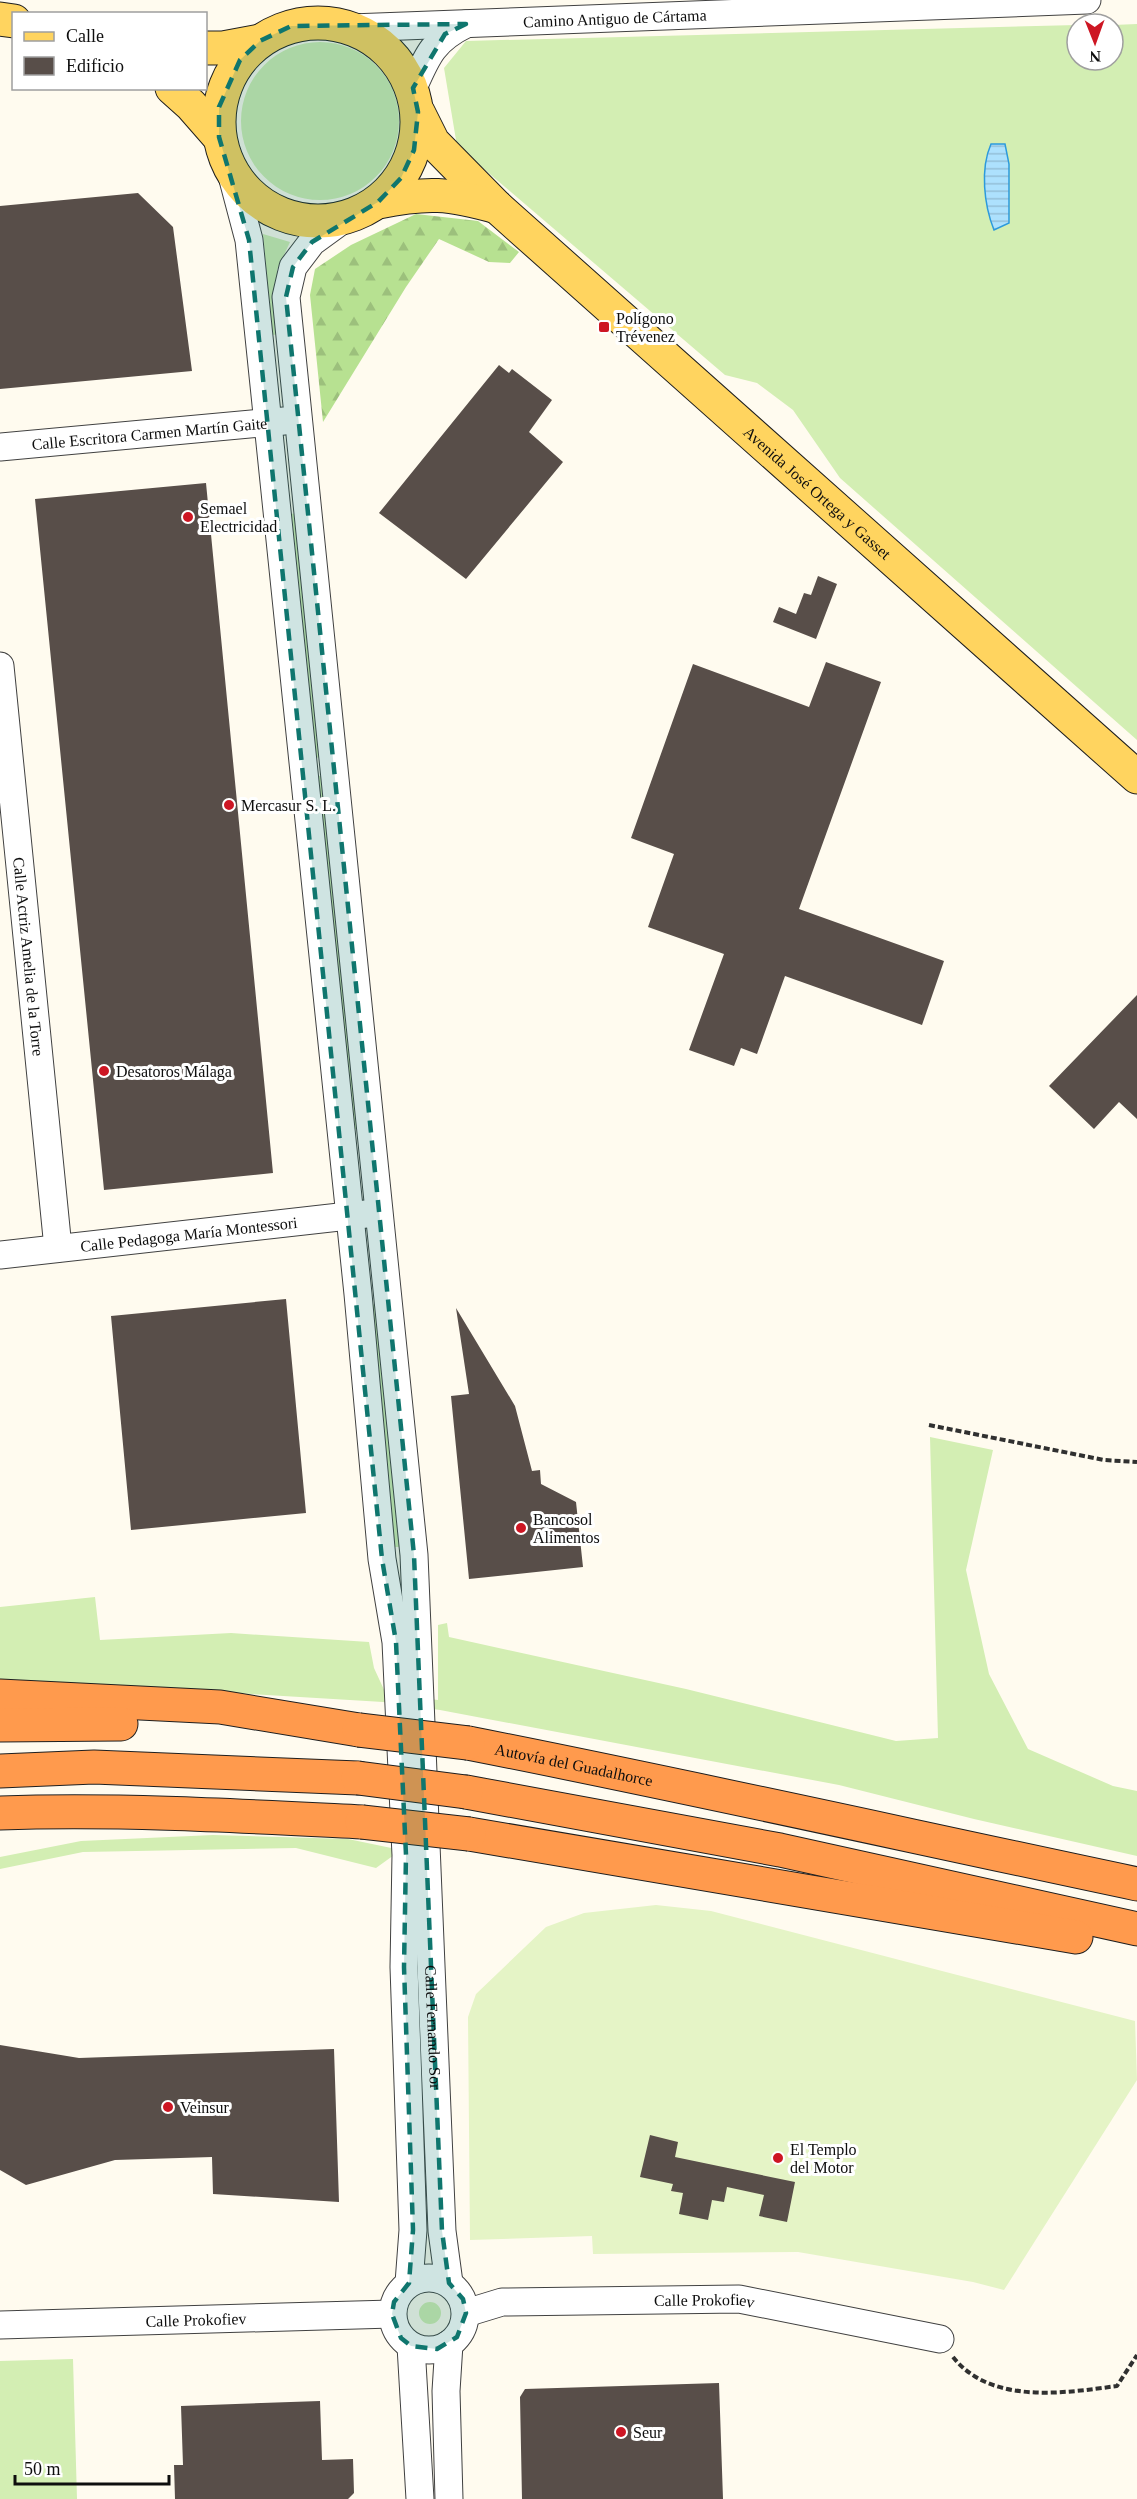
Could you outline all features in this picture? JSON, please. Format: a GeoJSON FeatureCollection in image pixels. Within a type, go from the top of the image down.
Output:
{"type":"FeatureCollection","features":[{"type":"Feature","properties":{"kind":"highway"},"geometry":{"type":"LineString","coordinates":[[0,1696],[220,1707],[359,1730]]}},
{"type":"Feature","properties":{"kind":"highway","name":"Autovía del Guadalhorce"},"geometry":{"type":"LineString","coordinates":[[0,1725],[96,1723],[359,1730],[468,1743],[636,1776],[828,1820],[1137,1884]]}},
{"type":"Feature","properties":{"kind":"highway"},"geometry":{"type":"LineString","coordinates":[[0,1771],[94,1767],[358,1778],[466,1792],[780,1850],[1137,1929]]}},
{"type":"Feature","properties":{"kind":"highway"},"geometry":{"type":"LineString","coordinates":[[0,1813],[66,1811],[210,1814],[362,1822],[469,1834],[1137,1947]]}},
{"type":"Feature","properties":{"kind":"highway"},"geometry":{"type":"LineString","coordinates":[[0,1832],[210,1814]]}},
{"type":"Feature","properties":{"kind":"main road"},"geometry":{"type":"LineString","coordinates":[[207,48],[223,48],[260,41],[291,26],[327,22],[351,28],[390,53],[415,100],[414,150],[401,178],[378,202],[345,218],[309,221],[281,214],[258,202],[231,171],[219,137],[219,107],[227,81],[240,60],[260,41]]}},
{"type":"Feature","properties":{"kind":"main road"},"geometry":{"type":"LineString","coordinates":[[174,90],[219,137]]}},
{"type":"Feature","properties":{"kind":"main road","name":"Avenida José Ortega y Gasset"},"geometry":{"type":"LineString","coordinates":[[415,100],[433,142],[497,207],[1137,777]]}},
{"type":"Feature","properties":{"kind":"main road","name":"Avenida José Ortega y Gasset"},"geometry":{"type":"LineString","coordinates":[[378,202],[416,194],[459,196],[497,207]]}},
{"type":"Feature","properties":{"kind":"street","name":"Camino Antiguo de Cártama"},"geometry":{"type":"LineString","coordinates":[[351,28],[1087,0]]}},
{"type":"Feature","properties":{"kind":"street","name":"Camino Antiguo de Cártama"},"geometry":{"type":"LineString","coordinates":[[415,100],[427,57],[445,34],[466,24]]}},
{"type":"Feature","properties":{"kind":"street"},"geometry":{"type":"LineString","coordinates":[[231,171],[249,240],[382,1558],[414,1772]]}},
{"type":"Feature","properties":{"kind":"street"},"geometry":{"type":"LineString","coordinates":[[345,218],[312,242],[293,267],[286,297],[414,1555],[414,1772]]}},
{"type":"Feature","properties":{"kind":"street","name":"Calle Escritora Carmen Martín Gaite"},"geometry":{"type":"LineString","coordinates":[[0,447],[300,420]]}},
{"type":"Feature","properties":{"kind":"street","name":"Calle Actriz Amelia de la Torre"},"geometry":{"type":"LineString","coordinates":[[0,666],[10,877],[58,1248]]}},
{"type":"Feature","properties":{"kind":"street","name":"Calle Pedagoga María Montessori"},"geometry":{"type":"LineString","coordinates":[[0,1255],[348,1218],[380,1212]]}},
{"type":"Feature","properties":{"kind":"street","name":"Calle Fernando Sor"},"geometry":{"type":"LineString","coordinates":[[410,2283],[413,2230],[404,1967],[406,1855],[414,1772]]}},
{"type":"Feature","properties":{"kind":"street","name":"Calle Fernando Sor"},"geometry":{"type":"LineString","coordinates":[[414,1772],[442,2231],[465,2296]]}},
{"type":"Feature","properties":{"kind":"street"},"geometry":{"type":"LineString","coordinates":[[423,2278],[437,2278],[465,2296],[463,2329],[449,2344],[437,2349],[424,2350],[411,2346],[401,2338],[392,2314],[394,2302],[410,2283],[423,2278]]}},
{"type":"Feature","properties":{"kind":"street","name":"Calle Prokofiev"},"geometry":{"type":"LineString","coordinates":[[465,2296],[502,2302],[739,2299],[940,2339]]}},
{"type":"Feature","properties":{"kind":"street","name":"Calle Prokofiev"},"geometry":{"type":"LineString","coordinates":[[0,2325],[392,2314]]}},
{"type":"Feature","properties":{"kind":"street"},"geometry":{"type":"LineString","coordinates":[[449,2344],[446,2391],[449,2499]]}},
{"type":"Feature","properties":{"kind":"street"},"geometry":{"type":"LineString","coordinates":[[411,2346],[420,2499]]}},
{"type":"Feature","properties":{"kind":"path"},"geometry":{"type":"LineString","coordinates":[[929,1425],[1104,1460],[1137,1462]]}},
{"type":"Feature","properties":{"kind":"path"},"geometry":{"type":"LineString","coordinates":[[940,2339],[962,2368],[989,2385],[1054,2394],[1117,2386],[1137,2355]]}},
{"type":"Feature","properties":{"kind":"highlighted area"},"geometry":{"type":"Polygon","coordinates":[[[466,24],[445,34],[413,88],[418,112],[414,150],[401,178],[378,202],[312,242],[293,267],[286,297],[414,1555],[442,2231],[449,2283],[463,2299],[466,2313],[457,2337],[437,2349],[411,2346],[401,2338],[392,2314],[394,2302],[409,2283],[413,2230],[404,1967],[406,1855],[396,1642],[382,1559],[249,240],[219,137],[219,107],[240,60],[260,41],[291,26],[466,24]]]}},
{"type":"Feature","properties":{"kind":"green space"},"geometry":{"type":"Polygon","coordinates":[[[1125,24],[1137,24],[1137,740],[840,478],[793,410],[757,383],[725,375],[457,146],[444,68],[466,41],[1065,25],[1065,72],[1125,72],[1125,24]]]}},
{"type":"Feature","properties":{"kind":"green space"},"geometry":{"type":"Polygon","coordinates":[[[320,42],[350,48],[376,65],[393,91],[399,121],[393,151],[376,177],[350,194],[320,200],[290,194],[264,177],[247,151],[241,121],[247,91],[264,65],[290,48],[320,42]]]}},
{"type":"Feature","properties":{"kind":"green space"},"geometry":{"type":"Polygon","coordinates":[[[416,214],[478,221],[519,252],[510,263],[489,262],[439,239],[406,287],[323,422],[310,295],[315,269],[351,245],[416,214]]]}},
{"type":"Feature","properties":{"kind":"green space"},"geometry":{"type":"Polygon","coordinates":[[[263,234],[290,242],[277,270],[280,334],[272,335],[263,234]]]}},
{"type":"Feature","properties":{"kind":"green space"},"geometry":{"type":"Polygon","coordinates":[[[299,513],[324,757],[314,758],[290,514],[299,513]]]}},
{"type":"Feature","properties":{"kind":"green space"},"geometry":{"type":"Polygon","coordinates":[[[317,776],[324,776],[360,1129],[352,1129],[317,776]]]}},
{"type":"Feature","properties":{"kind":"green space"},"geometry":{"type":"Polygon","coordinates":[[[377,1304],[400,1547],[393,1547],[369,1305],[377,1304]]]}},
{"type":"Feature","properties":{"kind":"green space"},"geometry":{"type":"Polygon","coordinates":[[[930,1437],[993,1450],[966,1570],[989,1674],[1028,1749],[1113,1786],[1137,1791],[1137,1856],[839,1785],[440,1710],[383,1702],[0,1679],[0,1607],[95,1597],[100,1640],[231,1633],[369,1642],[374,1668],[386,1694],[438,1700],[438,1625],[447,1623],[449,1637],[686,1689],[896,1741],[938,1738],[930,1437]]]}},
{"type":"Feature","properties":{"kind":"green space"},"geometry":{"type":"Polygon","coordinates":[[[213,1835],[348,1839],[401,1850],[376,1868],[296,1848],[83,1852],[0,1869],[0,1857],[81,1841],[213,1835]]]}},
{"type":"Feature","properties":{"kind":"green space","name":"El Templo del Motor"},"geometry":{"type":"Polygon","coordinates":[[[656,1905],[711,1911],[1135,2021],[1137,2080],[1004,2290],[973,2282],[798,2252],[593,2254],[592,2236],[470,2240],[468,2017],[476,1994],[546,1927],[584,1913],[656,1905]]]}},
{"type":"Feature","properties":{"kind":"green space"},"geometry":{"type":"Polygon","coordinates":[[[430,2302],[438,2305],[441,2313],[438,2321],[430,2324],[422,2321],[419,2313],[422,2305],[430,2302]]]}},
{"type":"Feature","properties":{"kind":"green space"},"geometry":{"type":"Polygon","coordinates":[[[73,2359],[77,2499],[0,2499],[0,2361],[73,2359]]]}},
{"type":"Feature","properties":{"kind":"water"},"geometry":{"type":"Polygon","coordinates":[[[991,144],[1005,144],[1009,164],[1009,223],[994,230],[988,210],[984,176],[991,144]]]}},
{"type":"Feature","properties":{"kind":"building"},"geometry":{"type":"Polygon","coordinates":[[[138,193],[173,227],[192,371],[0,389],[0,206],[138,193]]]}},
{"type":"Feature","properties":{"kind":"building"},"geometry":{"type":"Polygon","coordinates":[[[499,365],[509,373],[512,369],[552,400],[529,432],[563,462],[466,579],[379,513],[499,365]]]}},
{"type":"Feature","properties":{"kind":"building"},"geometry":{"type":"Polygon","coordinates":[[[206,483],[273,1173],[104,1190],[35,499],[206,483]]]}},
{"type":"Feature","properties":{"kind":"building"},"geometry":{"type":"Polygon","coordinates":[[[818,576],[837,584],[816,639],[773,622],[779,607],[796,614],[804,593],[811,595],[818,576]]]}},
{"type":"Feature","properties":{"kind":"building"},"geometry":{"type":"Polygon","coordinates":[[[826,662],[881,682],[799,909],[944,961],[922,1025],[785,976],[757,1054],[741,1048],[734,1066],[689,1050],[724,954],[648,927],[674,854],[631,838],[693,664],[809,707],[826,662]]]}},
{"type":"Feature","properties":{"kind":"building"},"geometry":{"type":"Polygon","coordinates":[[[1137,995],[1137,1119],[1119,1102],[1094,1129],[1049,1086],[1137,995]]]}},
{"type":"Feature","properties":{"kind":"building"},"geometry":{"type":"Polygon","coordinates":[[[286,1299],[306,1513],[131,1530],[111,1316],[286,1299]]]}},
{"type":"Feature","properties":{"kind":"building"},"geometry":{"type":"Polygon","coordinates":[[[456,1308],[515,1406],[532,1471],[540,1470],[541,1484],[576,1502],[583,1567],[469,1579],[451,1396],[469,1394],[456,1308]]]}},
{"type":"Feature","properties":{"kind":"building","name":"Veinsur"},"geometry":{"type":"Polygon","coordinates":[[[0,2045],[79,2058],[334,2049],[339,2202],[213,2194],[212,2157],[115,2160],[26,2185],[0,2170],[0,2045]]]}},
{"type":"Feature","properties":{"kind":"building"},"geometry":{"type":"Polygon","coordinates":[[[650,2135],[678,2142],[675,2157],[795,2182],[787,2222],[759,2216],[764,2195],[727,2187],[724,2202],[712,2200],[708,2220],[679,2214],[683,2193],[671,2191],[673,2184],[640,2177],[650,2135]]]}},
{"type":"Feature","properties":{"kind":"building","name":"Seur"},"geometry":{"type":"Polygon","coordinates":[[[719,2383],[723,2499],[522,2499],[520,2397],[525,2389],[719,2383]]]}},
{"type":"Feature","properties":{"kind":"building"},"geometry":{"type":"Polygon","coordinates":[[[320,2401],[322,2460],[353,2459],[354,2493],[348,2499],[175,2499],[174,2465],[183,2465],[181,2406],[320,2401]]]}},
{"type":"Feature","properties":{"kind":"place","name":"Polígono Trévenez"},"geometry":{"type":"Point","coordinates":[604,327]}},
{"type":"Feature","properties":{"kind":"place","name":"Semael Electricidad"},"geometry":{"type":"Point","coordinates":[188,517]}},
{"type":"Feature","properties":{"kind":"place","name":"Mercasur S. L."},"geometry":{"type":"Point","coordinates":[229,805]}},
{"type":"Feature","properties":{"kind":"place","name":"Desatoros Málaga"},"geometry":{"type":"Point","coordinates":[104,1071]}},
{"type":"Feature","properties":{"kind":"place","name":"Bancosol Alimentos"},"geometry":{"type":"Point","coordinates":[521,1528]}},
{"type":"Feature","properties":{"kind":"place","name":"Veinsur"},"geometry":{"type":"Point","coordinates":[168,2107]}},
{"type":"Feature","properties":{"kind":"place","name":"El Templo del Motor"},"geometry":{"type":"Point","coordinates":[778,2158]}},
{"type":"Feature","properties":{"kind":"place","name":"Seur"},"geometry":{"type":"Point","coordinates":[621,2432]}}]}
